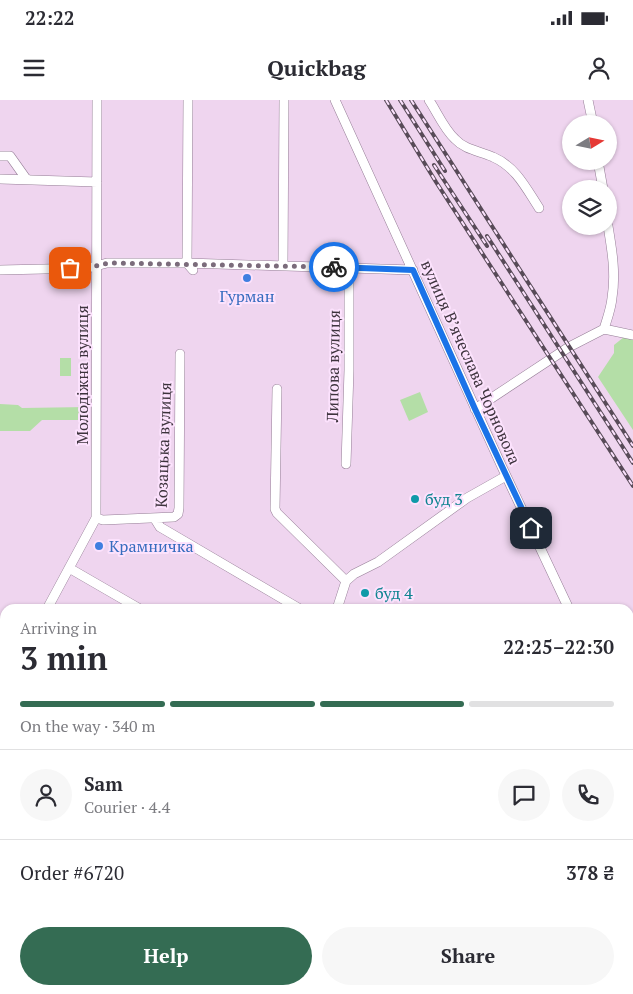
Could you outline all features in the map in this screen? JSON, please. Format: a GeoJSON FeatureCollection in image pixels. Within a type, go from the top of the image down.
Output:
{"type":"FeatureCollection","features":[{"type":"Feature","properties":{"kind":"street","name":"Молодіжна вулиця"},"geometry":{"type":"LineString","coordinates":[[50,604],[96,518],[97,100]]}},
{"type":"Feature","properties":{"kind":"street"},"geometry":{"type":"LineString","coordinates":[[188,100],[190,267]]}},
{"type":"Feature","properties":{"kind":"street"},"geometry":{"type":"LineString","coordinates":[[283,266],[284,100]]}},
{"type":"Feature","properties":{"kind":"street","name":"вулиця Вʼячеслава Чорновола"},"geometry":{"type":"LineString","coordinates":[[335,100],[475,409],[567,604]]}},
{"type":"Feature","properties":{"kind":"street"},"geometry":{"type":"LineString","coordinates":[[429,100],[454,138],[466,148],[493,157],[506,164],[517,175],[539,208]]}},
{"type":"Feature","properties":{"kind":"street"},"geometry":{"type":"LineString","coordinates":[[588,100],[591,115]]}},
{"type":"Feature","properties":{"kind":"street"},"geometry":{"type":"LineString","coordinates":[[0,156],[10,156],[27,180]]}},
{"type":"Feature","properties":{"kind":"street"},"geometry":{"type":"LineString","coordinates":[[0,179],[97,182]]}},
{"type":"Feature","properties":{"kind":"street"},"geometry":{"type":"LineString","coordinates":[[604,329],[612,300],[614,284],[614,260],[610,235]]}},
{"type":"Feature","properties":{"kind":"street"},"geometry":{"type":"LineString","coordinates":[[0,270],[88,268],[108,263],[190,267],[283,266],[413,270]]}},
{"type":"Feature","properties":{"kind":"street","name":"Липова вулиця"},"geometry":{"type":"LineString","coordinates":[[346,464],[350,268]]}},
{"type":"Feature","properties":{"kind":"street"},"geometry":{"type":"LineString","coordinates":[[475,409],[576,343],[604,329],[633,335]]}},
{"type":"Feature","properties":{"kind":"street","name":"Козацька вулиця"},"geometry":{"type":"LineString","coordinates":[[96,518],[103,520],[155,519],[174,518],[178,514],[180,354]]}},
{"type":"Feature","properties":{"kind":"street"},"geometry":{"type":"LineString","coordinates":[[277,389],[275,508],[277,513],[346,582]]}},
{"type":"Feature","properties":{"kind":"street"},"geometry":{"type":"LineString","coordinates":[[339,604],[346,582],[354,574],[378,562],[467,498],[506,476]]}},
{"type":"Feature","properties":{"kind":"street"},"geometry":{"type":"LineString","coordinates":[[155,519],[160,527],[291,604]]}},
{"type":"Feature","properties":{"kind":"street"},"geometry":{"type":"LineString","coordinates":[[69,568],[131,604]]}},
{"type":"Feature","properties":{"kind":"green space"},"geometry":{"type":"Polygon","coordinates":[[[624,337],[633,338],[633,430],[598,377],[614,353],[614,345],[624,337]]]}},
{"type":"Feature","properties":{"kind":"green space"},"geometry":{"type":"Polygon","coordinates":[[[60,358],[71,358],[71,376],[60,376],[60,358]]]}},
{"type":"Feature","properties":{"kind":"green space"},"geometry":{"type":"Polygon","coordinates":[[[420,392],[428,412],[409,421],[400,400],[420,392]]]}},
{"type":"Feature","properties":{"kind":"green space"},"geometry":{"type":"Polygon","coordinates":[[[0,404],[18,405],[22,408],[87,407],[87,420],[42,420],[30,431],[0,431],[0,404]]]}},
{"type":"Feature","properties":{"kind":"railway"},"geometry":{"type":"LineString","coordinates":[[386,100],[436,182],[633,486]]}},
{"type":"Feature","properties":{"kind":"railway"},"geometry":{"type":"LineString","coordinates":[[400,100],[445,171]]}},
{"type":"Feature","properties":{"kind":"railway"},"geometry":{"type":"LineString","coordinates":[[411,100],[633,446]]}},
{"type":"Feature","properties":{"kind":"railway"},"geometry":{"type":"LineString","coordinates":[[434,165],[487,246]]}},
{"type":"Feature","properties":{"kind":"railway"},"geometry":{"type":"LineString","coordinates":[[487,236],[633,463]]}},
{"type":"Feature","properties":{"kind":"way so far"},"geometry":{"type":"LineString","coordinates":[[70,268],[88,268],[108,263],[334,267]]}},
{"type":"Feature","properties":{"kind":"place","name":"Гурман"},"geometry":{"type":"Point","coordinates":[247,278]}},
{"type":"Feature","properties":{"kind":"place","name":"буд 3"},"geometry":{"type":"Point","coordinates":[415,499]}},
{"type":"Feature","properties":{"kind":"place","name":"Крамничка"},"geometry":{"type":"Point","coordinates":[99,546]}},
{"type":"Feature","properties":{"kind":"place","name":"буд 4"},"geometry":{"type":"Point","coordinates":[365,593]}},
{"type":"Feature","properties":{"kind":"route"},"geometry":{"type":"LineString","coordinates":[[334,267],[413,270],[531,528]]}}]}
